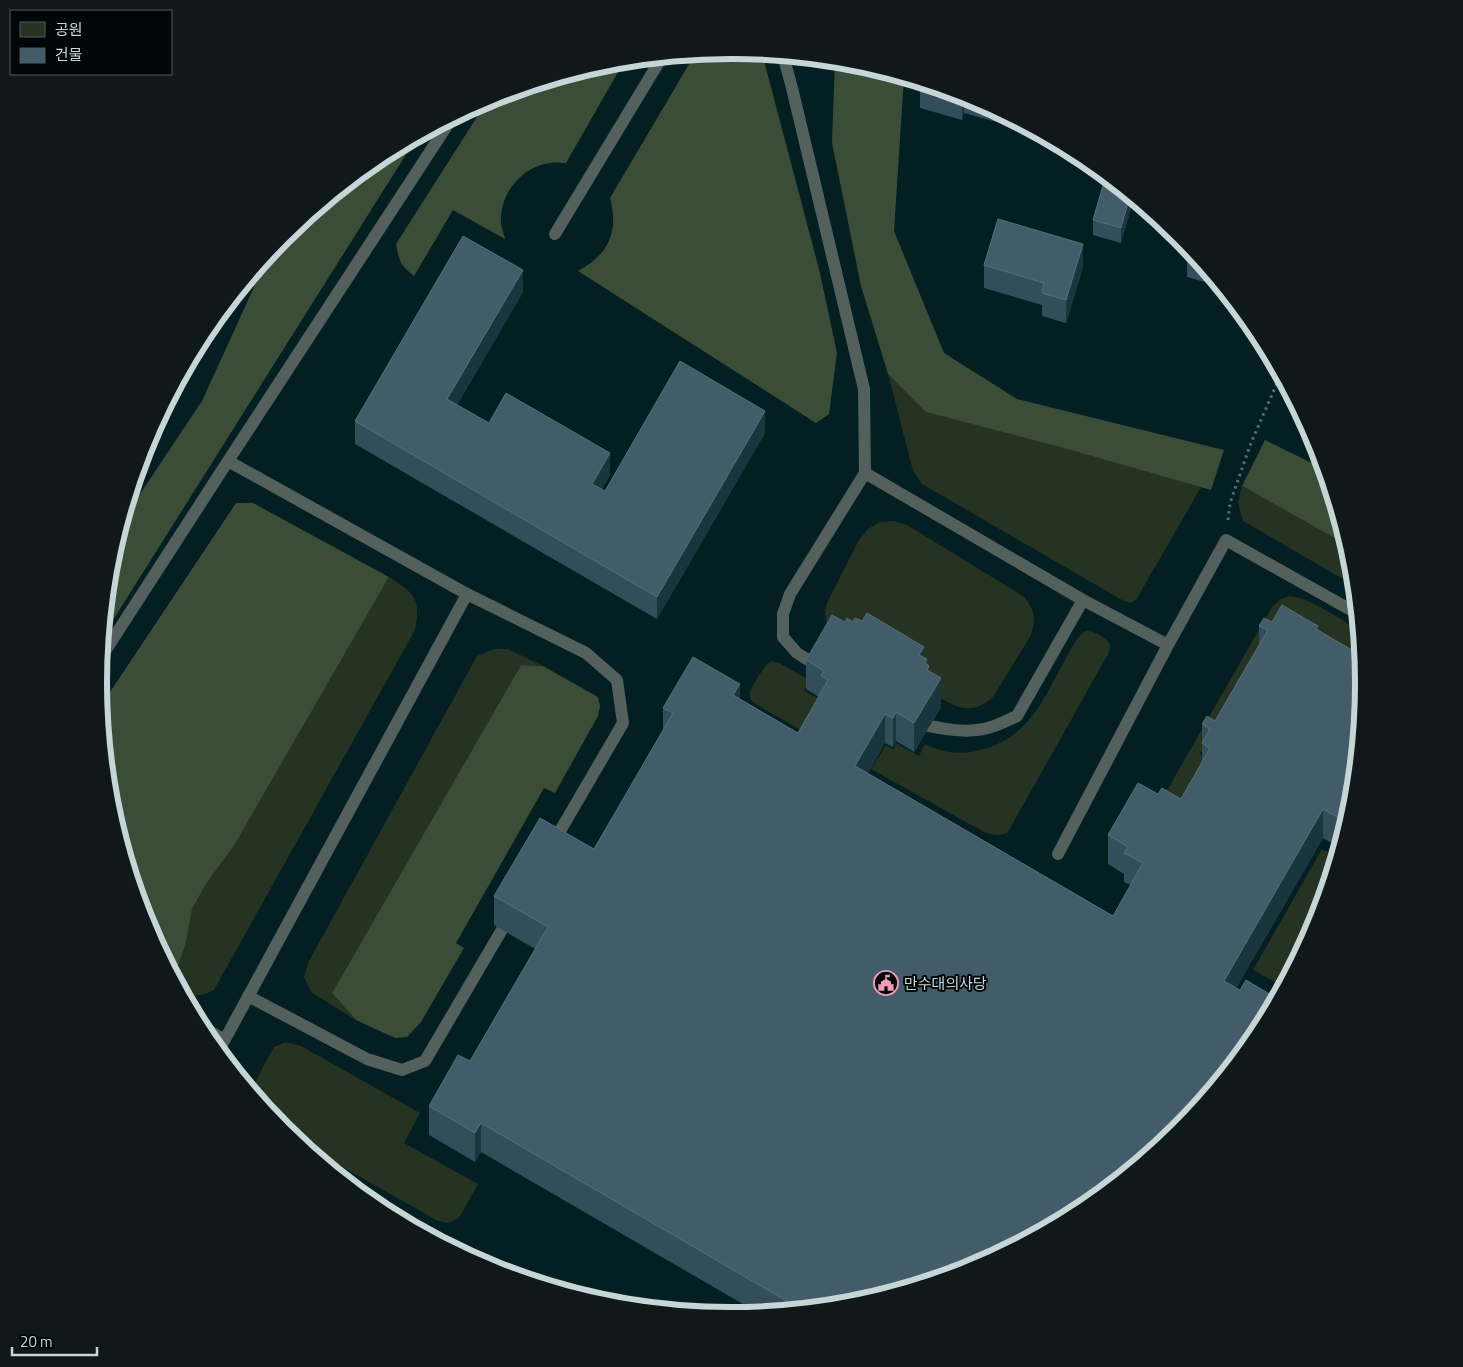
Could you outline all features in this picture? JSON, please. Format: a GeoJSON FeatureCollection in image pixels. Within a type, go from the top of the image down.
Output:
{"type":"FeatureCollection","features":[{"type":"Feature","properties":{"kind":"lane"},"geometry":{"type":"LineString","coordinates":[[784,61],[797,108],[864,389],[865,473],[790,594],[783,614],[783,637],[797,652],[818,668]]}},
{"type":"Feature","properties":{"kind":"lane"},"geometry":{"type":"LineString","coordinates":[[555,234],[658,63]]}},
{"type":"Feature","properties":{"kind":"lane"},"geometry":{"type":"LineString","coordinates":[[108,647],[445,128]]}},
{"type":"Feature","properties":{"kind":"lane"},"geometry":{"type":"LineString","coordinates":[[228,461],[467,594],[586,653],[617,680],[623,723],[548,850]]}},
{"type":"Feature","properties":{"kind":"lane"},"geometry":{"type":"LineString","coordinates":[[865,473],[1083,600],[1168,645]]}},
{"type":"Feature","properties":{"kind":"lane"},"geometry":{"type":"LineString","coordinates":[[1058,854],[1168,645],[1226,540],[1352,611]]}},
{"type":"Feature","properties":{"kind":"lane"},"geometry":{"type":"LineString","coordinates":[[222,1044],[467,594]]}},
{"type":"Feature","properties":{"kind":"lane"},"geometry":{"type":"LineString","coordinates":[[929,726],[954,730],[977,730],[999,724],[1017,716],[1083,600]]}},
{"type":"Feature","properties":{"kind":"lane"},"geometry":{"type":"LineString","coordinates":[[248,996],[367,1059],[402,1070],[425,1061],[514,909]]}},
{"type":"Feature","properties":{"kind":"lane"},"geometry":{"type":"LineString","coordinates":[[215,1035],[224,1040]]}},
{"type":"Feature","properties":{"kind":"path"},"geometry":{"type":"LineString","coordinates":[[1226,540],[1230,503],[1252,443],[1278,381]]}},
{"type":"Feature","properties":{"kind":"green space"},"geometry":{"type":"Polygon","coordinates":[[[691,60],[764,60],[820,273],[837,353],[829,414],[816,423],[578,271],[597,257],[609,241],[613,221],[610,198],[691,60]]]}},
{"type":"Feature","properties":{"kind":"green space"},"geometry":{"type":"Polygon","coordinates":[[[835,68],[904,83],[894,231],[944,353],[1017,399],[1224,450],[1211,490],[1060,447],[926,412],[888,374],[861,286],[832,143],[835,68]]]}},
{"type":"Feature","properties":{"kind":"green space"},"geometry":{"type":"Polygon","coordinates":[[[620,69],[566,163],[552,163],[539,166],[521,176],[514,184],[508,193],[501,213],[501,224],[505,239],[453,210],[414,276],[403,266],[399,259],[396,244],[481,111],[531,92],[570,80],[620,69]]]}},
{"type":"Feature","properties":{"kind":"green space"},"geometry":{"type":"Polygon","coordinates":[[[410,147],[110,625],[119,562],[134,503],[202,401],[260,275],[290,242],[320,214],[351,188],[410,147]]]}},
{"type":"Feature","properties":{"kind":"green space"},"geometry":{"type":"Polygon","coordinates":[[[888,374],[927,412],[1201,487],[1136,600],[1130,603],[1122,600],[922,484],[913,471],[888,374]]]}},
{"type":"Feature","properties":{"kind":"green space"},"geometry":{"type":"Polygon","coordinates":[[[1265,440],[1317,465],[1339,540],[1242,486],[1265,440]]]}},
{"type":"Feature","properties":{"kind":"green space"},"geometry":{"type":"Polygon","coordinates":[[[1242,486],[1339,540],[1347,582],[1243,521],[1238,502],[1242,486]]]}},
{"type":"Feature","properties":{"kind":"green space"},"geometry":{"type":"Polygon","coordinates":[[[236,503],[253,503],[389,577],[235,844],[206,884],[192,909],[186,943],[177,971],[154,923],[128,845],[112,765],[107,696],[236,503]]]}},
{"type":"Feature","properties":{"kind":"green space"},"geometry":{"type":"Polygon","coordinates":[[[894,521],[907,525],[1023,596],[1032,610],[1034,624],[1031,635],[993,697],[981,706],[965,708],[944,700],[827,624],[825,613],[827,603],[859,540],[868,529],[880,522],[894,521]]]}},
{"type":"Feature","properties":{"kind":"green space"},"geometry":{"type":"Polygon","coordinates":[[[389,577],[405,588],[414,598],[417,611],[415,630],[214,990],[201,995],[189,994],[177,971],[186,943],[192,909],[206,884],[235,844],[389,577]]]}},
{"type":"Feature","properties":{"kind":"green space"},"geometry":{"type":"Polygon","coordinates":[[[1290,596],[1308,601],[1353,627],[1356,686],[1207,741],[1200,754],[1208,759],[1183,820],[1158,806],[1272,607],[1281,599],[1290,596]]]}},
{"type":"Feature","properties":{"kind":"green space"},"geometry":{"type":"Polygon","coordinates":[[[1086,631],[1093,632],[1105,639],[1110,645],[1109,651],[1008,832],[996,835],[984,832],[871,769],[886,745],[893,749],[896,743],[919,756],[925,744],[947,752],[969,752],[1000,743],[1025,725],[1043,701],[1074,643],[1086,631]]]}},
{"type":"Feature","properties":{"kind":"green space"},"geometry":{"type":"Polygon","coordinates":[[[494,649],[508,649],[543,666],[521,665],[332,993],[356,1020],[312,993],[304,977],[309,961],[477,656],[494,649]]]}},
{"type":"Feature","properties":{"kind":"green space"},"geometry":{"type":"Polygon","coordinates":[[[771,661],[779,663],[809,680],[804,691],[821,700],[811,736],[751,700],[750,692],[753,685],[771,661]]]}},
{"type":"Feature","properties":{"kind":"green space"},"geometry":{"type":"Polygon","coordinates":[[[521,665],[543,666],[598,697],[600,706],[598,716],[555,793],[544,788],[456,943],[464,948],[421,1022],[407,1037],[395,1038],[356,1020],[332,993],[521,665]]]}},
{"type":"Feature","properties":{"kind":"green space"},"geometry":{"type":"Polygon","coordinates":[[[1322,849],[1332,855],[1309,923],[1279,984],[1253,970],[1322,849]]]}},
{"type":"Feature","properties":{"kind":"green space"},"geometry":{"type":"Polygon","coordinates":[[[286,1042],[301,1046],[420,1113],[404,1143],[478,1184],[459,1218],[448,1223],[438,1221],[320,1153],[290,1125],[253,1085],[274,1047],[286,1042]]]}},
{"type":"Feature","properties":{"kind":"building"},"geometry":{"type":"Polygon","coordinates":[[[1104,182],[1128,202],[1121,228],[1093,220],[1104,182]]]}},
{"type":"Feature","properties":{"kind":"building"},"geometry":{"type":"Polygon","coordinates":[[[998,219],[1083,244],[1066,300],[1042,293],[1044,283],[984,265],[998,219]]]}},
{"type":"Feature","properties":{"kind":"building"},"geometry":{"type":"Polygon","coordinates":[[[463,236],[523,270],[447,399],[489,423],[506,393],[610,453],[592,484],[605,491],[680,361],[765,411],[657,597],[355,421],[463,236]]]}},
{"type":"Feature","properties":{"kind":"building","name":"만수대의사당"},"geometry":{"type":"Polygon","coordinates":[[[1282,605],[1318,626],[1316,629],[1355,652],[1355,724],[1351,765],[1341,819],[1323,809],[1224,981],[1240,990],[1246,980],[1273,996],[1227,1064],[1173,1125],[1143,1153],[1079,1203],[1044,1225],[971,1261],[932,1275],[893,1287],[853,1296],[793,1305],[481,1123],[475,1133],[429,1106],[458,1055],[470,1061],[548,927],[494,896],[540,818],[594,849],[673,713],[663,708],[693,657],[740,684],[733,695],[798,733],[828,680],[821,676],[824,671],[806,660],[832,615],[845,622],[847,618],[853,622],[855,618],[862,621],[867,613],[924,647],[919,655],[927,659],[925,663],[929,666],[927,670],[941,678],[914,723],[896,712],[893,718],[885,714],[855,766],[1113,916],[1143,863],[1124,853],[1128,847],[1108,835],[1138,783],[1158,794],[1162,788],[1181,799],[1210,748],[1202,743],[1210,729],[1202,724],[1207,716],[1215,721],[1268,630],[1259,626],[1264,618],[1272,622],[1282,605]]]}},
{"type":"Feature","properties":{"kind":"place","name":"만수대의사당"},"geometry":{"type":"Point","coordinates":[886,983]}}]}
